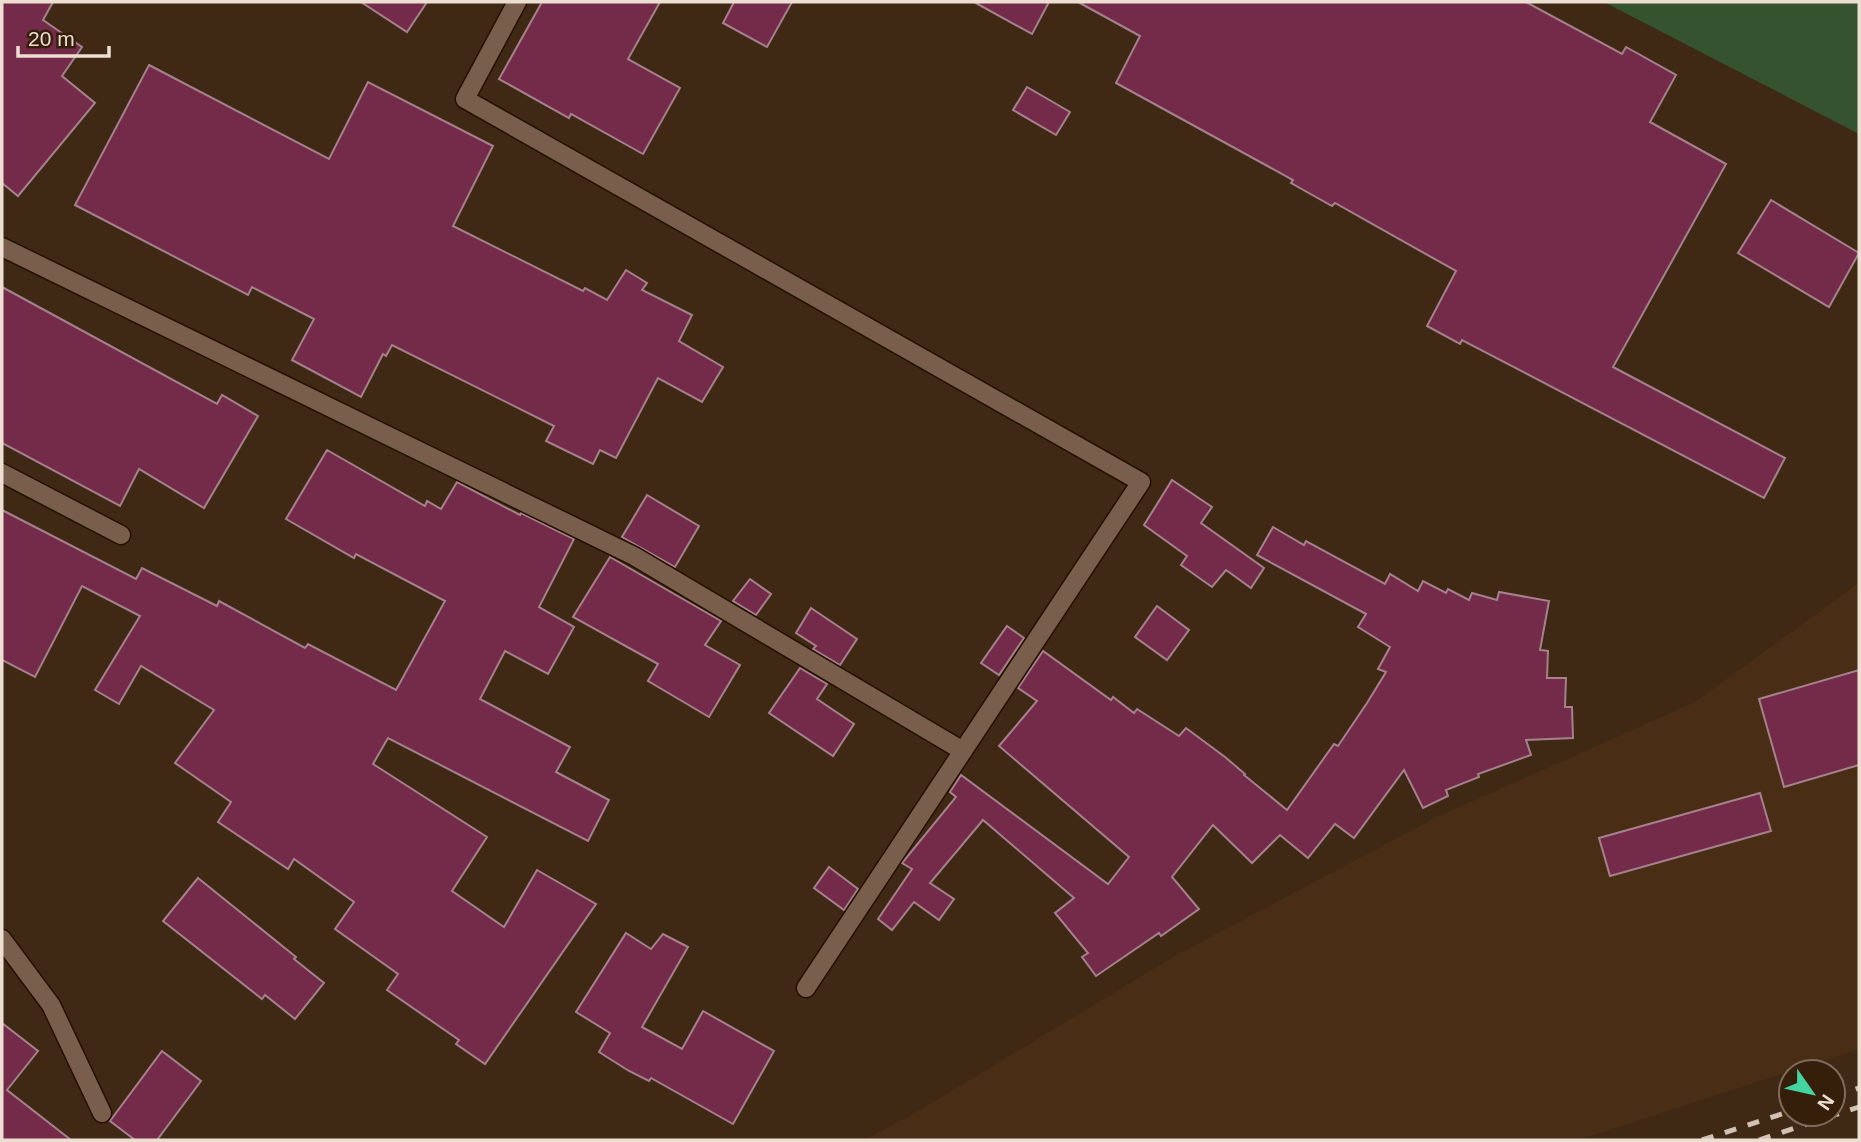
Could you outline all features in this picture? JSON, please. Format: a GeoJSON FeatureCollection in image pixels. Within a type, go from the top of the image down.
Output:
{"type":"FeatureCollection","features":[{"type":"Feature","properties":{"kind":"street"},"geometry":{"type":"LineString","coordinates":[[517,2],[465,99],[1141,482],[806,988]]}},
{"type":"Feature","properties":{"kind":"street"},"geometry":{"type":"LineString","coordinates":[[2,247],[634,556],[963,751]]}},
{"type":"Feature","properties":{"kind":"street"},"geometry":{"type":"LineString","coordinates":[[2,472],[121,535]]}},
{"type":"Feature","properties":{"kind":"street"},"geometry":{"type":"LineString","coordinates":[[2,939],[51,1005],[102,1113]]}},
{"type":"Feature","properties":{"kind":"shaded area"},"geometry":{"type":"Polygon","coordinates":[[[1859,583],[1859,1049],[1831,1058],[1777,1058],[1777,1076],[1578,1140],[864,1140],[908,1117],[1175,956],[1437,817],[1695,702],[1859,583]]]}},
{"type":"Feature","properties":{"kind":"green space"},"geometry":{"type":"Polygon","coordinates":[[[1604,2],[1859,2],[1859,134],[1604,2]]]}},
{"type":"Feature","properties":{"kind":"building"},"geometry":{"type":"Polygon","coordinates":[[[2,2],[53,2],[43,20],[82,47],[62,76],[95,103],[18,196],[2,183],[2,2]]]}},
{"type":"Feature","properties":{"kind":"building"},"geometry":{"type":"Polygon","coordinates":[[[361,2],[427,2],[407,32],[361,2]]]}},
{"type":"Feature","properties":{"kind":"building"},"geometry":{"type":"Polygon","coordinates":[[[542,2],[660,2],[628,59],[680,88],[643,154],[571,114],[569,118],[499,79],[542,2]]]}},
{"type":"Feature","properties":{"kind":"building"},"geometry":{"type":"Polygon","coordinates":[[[734,2],[792,2],[767,47],[723,23],[734,2]]]}},
{"type":"Feature","properties":{"kind":"building"},"geometry":{"type":"Polygon","coordinates":[[[974,2],[1049,2],[1032,34],[974,2]]]}},
{"type":"Feature","properties":{"kind":"building"},"geometry":{"type":"Polygon","coordinates":[[[1078,2],[1526,2],[1622,54],[1626,47],[1676,75],[1650,122],[1726,164],[1613,367],[1785,458],[1764,498],[1462,340],[1460,344],[1427,326],[1456,271],[1335,203],[1332,206],[1291,183],[1293,180],[1116,83],[1140,36],[1078,2]]]}},
{"type":"Feature","properties":{"kind":"building"},"geometry":{"type":"Polygon","coordinates":[[[149,65],[329,159],[368,82],[493,146],[453,226],[583,291],[585,288],[607,300],[626,270],[647,283],[642,290],[692,315],[679,341],[723,367],[702,402],[658,378],[616,458],[600,450],[593,464],[546,441],[554,426],[392,345],[386,356],[383,354],[361,397],[292,360],[314,319],[252,287],[248,295],[75,205],[149,65]]]}},
{"type":"Feature","properties":{"kind":"building"},"geometry":{"type":"Polygon","coordinates":[[[1027,87],[1070,112],[1056,135],[1013,110],[1027,87]]]}},
{"type":"Feature","properties":{"kind":"building"},"geometry":{"type":"Polygon","coordinates":[[[1771,200],[1859,253],[1829,307],[1738,253],[1771,200]]]}},
{"type":"Feature","properties":{"kind":"building"},"geometry":{"type":"Polygon","coordinates":[[[2,287],[217,404],[222,395],[258,416],[204,508],[139,469],[120,506],[2,443],[2,287]]]}},
{"type":"Feature","properties":{"kind":"building"},"geometry":{"type":"Polygon","coordinates":[[[327,450],[425,506],[427,501],[441,509],[457,482],[574,539],[539,607],[574,627],[548,674],[505,651],[480,699],[570,747],[556,772],[609,800],[588,841],[388,738],[373,764],[487,837],[452,891],[504,927],[537,870],[596,904],[485,1064],[456,1044],[459,1040],[387,990],[398,974],[335,929],[354,902],[294,859],[288,869],[218,822],[231,802],[175,763],[214,710],[141,666],[119,704],[95,690],[140,616],[82,586],[35,677],[2,660],[2,510],[136,579],[142,568],[217,606],[219,601],[305,648],[308,644],[396,690],[445,601],[356,554],[354,558],[286,519],[327,450]]]}},
{"type":"Feature","properties":{"kind":"building"},"geometry":{"type":"Polygon","coordinates":[[[1172,480],[1212,507],[1201,523],[1264,568],[1251,588],[1226,570],[1212,587],[1181,565],[1187,556],[1144,525],[1172,480]]]}},
{"type":"Feature","properties":{"kind":"building"},"geometry":{"type":"Polygon","coordinates":[[[647,495],[699,526],[675,567],[622,537],[647,495]]]}},
{"type":"Feature","properties":{"kind":"building"},"geometry":{"type":"Polygon","coordinates":[[[1273,527],[1304,545],[1306,541],[1385,584],[1390,574],[1418,591],[1423,581],[1446,593],[1448,589],[1469,600],[1472,593],[1497,600],[1499,592],[1549,601],[1540,650],[1548,651],[1547,678],[1566,678],[1565,707],[1572,707],[1573,738],[1526,740],[1531,755],[1478,774],[1479,777],[1446,790],[1448,796],[1423,808],[1404,770],[1354,838],[1335,824],[1308,858],[1280,835],[1252,863],[1213,825],[1172,877],[1199,909],[1096,976],[1082,957],[1088,953],[1055,913],[1074,898],[983,820],[930,883],[954,899],[939,920],[914,902],[892,930],[878,919],[912,869],[902,863],[956,797],[950,792],[961,775],[1108,884],[1129,857],[999,746],[1037,701],[1018,688],[1043,651],[1111,700],[1113,697],[1134,713],[1137,709],[1179,736],[1186,728],[1287,810],[1334,744],[1338,746],[1367,703],[1386,672],[1378,669],[1390,647],[1358,627],[1366,614],[1257,555],[1273,527]]]}},
{"type":"Feature","properties":{"kind":"building"},"geometry":{"type":"Polygon","coordinates":[[[610,557],[721,621],[705,645],[740,665],[709,717],[648,681],[658,664],[573,617],[610,557]]]}},
{"type":"Feature","properties":{"kind":"building"},"geometry":{"type":"Polygon","coordinates":[[[750,579],[771,594],[756,615],[733,601],[750,579]]]}},
{"type":"Feature","properties":{"kind":"building"},"geometry":{"type":"Polygon","coordinates":[[[1157,606],[1189,630],[1167,660],[1135,637],[1157,606]]]}},
{"type":"Feature","properties":{"kind":"building"},"geometry":{"type":"Polygon","coordinates":[[[811,608],[857,639],[840,665],[813,649],[816,646],[796,633],[811,608]]]}},
{"type":"Feature","properties":{"kind":"building"},"geometry":{"type":"Polygon","coordinates":[[[1007,626],[1024,638],[999,675],[981,663],[1007,626]]]}},
{"type":"Feature","properties":{"kind":"building"},"geometry":{"type":"Polygon","coordinates":[[[800,668],[827,684],[817,699],[854,724],[833,756],[769,713],[800,668]]]}},
{"type":"Feature","properties":{"kind":"building"},"geometry":{"type":"Polygon","coordinates":[[[1859,670],[1859,765],[1784,787],[1759,699],[1859,670]]]}},
{"type":"Feature","properties":{"kind":"building"},"geometry":{"type":"Polygon","coordinates":[[[1760,793],[1771,831],[1610,876],[1599,838],[1760,793]]]}},
{"type":"Feature","properties":{"kind":"building"},"geometry":{"type":"Polygon","coordinates":[[[829,867],[858,889],[844,910],[814,888],[829,867]]]}},
{"type":"Feature","properties":{"kind":"building"},"geometry":{"type":"Polygon","coordinates":[[[198,878],[324,983],[295,1019],[265,995],[262,999],[163,921],[198,878]]]}},
{"type":"Feature","properties":{"kind":"building"},"geometry":{"type":"Polygon","coordinates":[[[626,933],[651,949],[663,934],[688,947],[642,1027],[682,1049],[703,1011],[774,1051],[733,1124],[651,1078],[649,1081],[629,1071],[599,1052],[610,1033],[576,1012],[626,933]]]}},
{"type":"Feature","properties":{"kind":"building"},"geometry":{"type":"Polygon","coordinates":[[[2,1023],[38,1051],[7,1090],[71,1140],[2,1140],[2,1023]]]}},
{"type":"Feature","properties":{"kind":"building"},"geometry":{"type":"Polygon","coordinates":[[[162,1051],[201,1081],[157,1140],[135,1140],[110,1121],[162,1051]]]}},
{"type":"Feature","properties":{"kind":"railway"},"geometry":{"type":"LineString","coordinates":[[1847,1092],[1859,1088]]}},
{"type":"Feature","properties":{"kind":"railway"},"geometry":{"type":"LineString","coordinates":[[1759,1140],[1859,1107]]}},
{"type":"Feature","properties":{"kind":"railway"},"geometry":{"type":"LineString","coordinates":[[1702,1140],[1777,1116]]}}]}
